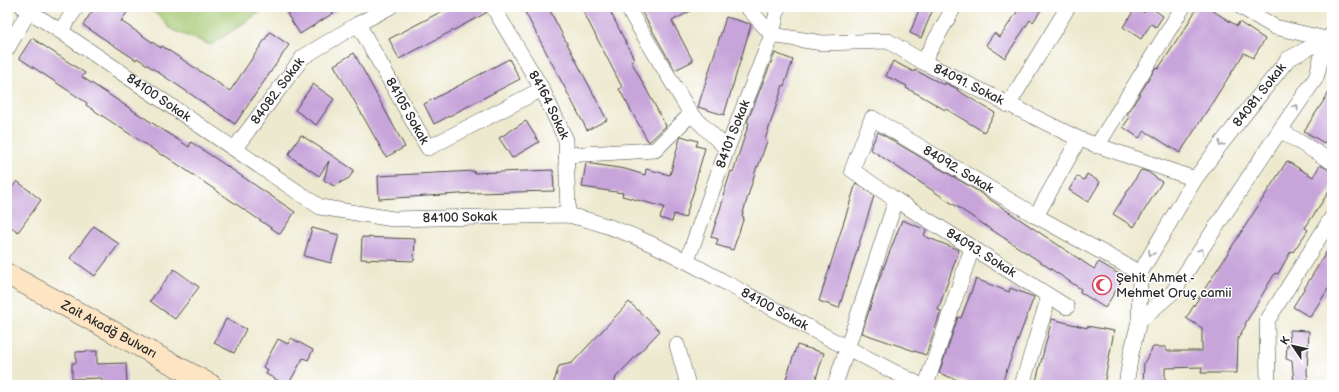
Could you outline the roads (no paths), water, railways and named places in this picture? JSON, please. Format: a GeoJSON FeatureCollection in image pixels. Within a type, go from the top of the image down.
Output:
{"type":"FeatureCollection","features":[{"type":"Feature","properties":{"kind":"street"},"geometry":{"type":"LineString","coordinates":[[60,31],[77,7]]}},
{"type":"Feature","properties":{"kind":"street","name":"84082. Sokak"},"geometry":{"type":"LineString","coordinates":[[235,148],[303,57],[358,24],[390,7]]}},
{"type":"Feature","properties":{"kind":"street","name":"84164 Sokak"},"geometry":{"type":"LineString","coordinates":[[493,7],[542,89],[566,140],[568,215]]}},
{"type":"Feature","properties":{"kind":"street"},"geometry":{"type":"LineString","coordinates":[[627,7],[691,114],[727,149]]}},
{"type":"Feature","properties":{"kind":"street"},"geometry":{"type":"LineString","coordinates":[[747,7],[772,35]]}},
{"type":"Feature","properties":{"kind":"street","name":"84101 Sokak"},"geometry":{"type":"LineString","coordinates":[[687,261],[727,149],[772,35],[778,7]]}},
{"type":"Feature","properties":{"kind":"street"},"geometry":{"type":"LineString","coordinates":[[923,62],[954,7]]}},
{"type":"Feature","properties":{"kind":"street"},"geometry":{"type":"LineString","coordinates":[[1008,105],[1068,7]]}},
{"type":"Feature","properties":{"kind":"street"},"geometry":{"type":"LineString","coordinates":[[1097,146],[1183,7]]}},
{"type":"Feature","properties":{"kind":"street"},"geometry":{"type":"LineString","coordinates":[[1139,322],[1174,292],[1280,130],[1316,78],[1329,37],[1275,27],[1241,7]]}},
{"type":"Feature","properties":{"kind":"street"},"geometry":{"type":"LineString","coordinates":[[7,49],[26,9]]}},
{"type":"Feature","properties":{"kind":"street","name":"84100 Sokak"},"geometry":{"type":"LineString","coordinates":[[26,9],[235,148],[320,207],[393,219],[568,215],[619,230],[687,261],[846,348],[920,385]]}},
{"type":"Feature","properties":{"kind":"street","name":"84105 Sokak"},"geometry":{"type":"LineString","coordinates":[[358,24],[428,148],[542,89]]}},
{"type":"Feature","properties":{"kind":"street","name":"84091. Sokak"},"geometry":{"type":"LineString","coordinates":[[772,35],[822,43],[888,41],[923,62],[1079,140],[1194,179]]}},
{"type":"Feature","properties":{"kind":"street","name":"84081. Sokak"},"geometry":{"type":"LineString","coordinates":[[1126,385],[1131,354],[1139,322],[1140,272],[1194,179],[1288,59],[1329,37]]}},
{"type":"Feature","properties":{"kind":"street"},"geometry":{"type":"LineString","coordinates":[[566,155],[655,150],[691,114]]}},
{"type":"Feature","properties":{"kind":"street","name":"84092. Sokak"},"geometry":{"type":"LineString","coordinates":[[896,200],[852,170],[872,118],[1036,216],[1140,272]]}},
{"type":"Feature","properties":{"kind":"street"},"geometry":{"type":"LineString","coordinates":[[1280,130],[1332,162]]}},
{"type":"Feature","properties":{"kind":"street"},"geometry":{"type":"LineString","coordinates":[[1036,216],[1079,140]]}},
{"type":"Feature","properties":{"kind":"street"},"geometry":{"type":"LineString","coordinates":[[834,385],[896,200]]}},
{"type":"Feature","properties":{"kind":"street","name":"84093. Sokak"},"geometry":{"type":"LineString","coordinates":[[896,200],[1067,307]]}},
{"type":"Feature","properties":{"kind":"street"},"geometry":{"type":"LineString","coordinates":[[1268,385],[1267,321],[1332,217]]}},
{"type":"Feature","properties":{"kind":"street"},"geometry":{"type":"LineString","coordinates":[[926,385],[972,248]]}},
{"type":"Feature","properties":{"kind":"street","name":"Zait Akadğ Bulvarı"},"geometry":{"type":"LineString","coordinates":[[7,274],[189,380],[211,385]]}},
{"type":"Feature","properties":{"kind":"street"},"geometry":{"type":"LineString","coordinates":[[1022,385],[1048,296]]}},
{"type":"Feature","properties":{"kind":"street"},"geometry":{"type":"LineString","coordinates":[[677,345],[688,385]]}},
{"type":"Feature","properties":{"kind":"place","name":"Şehit Ahmet - Mehmet Oruç camii"},"geometry":{"type":"Point","coordinates":[1102,285]}}]}
